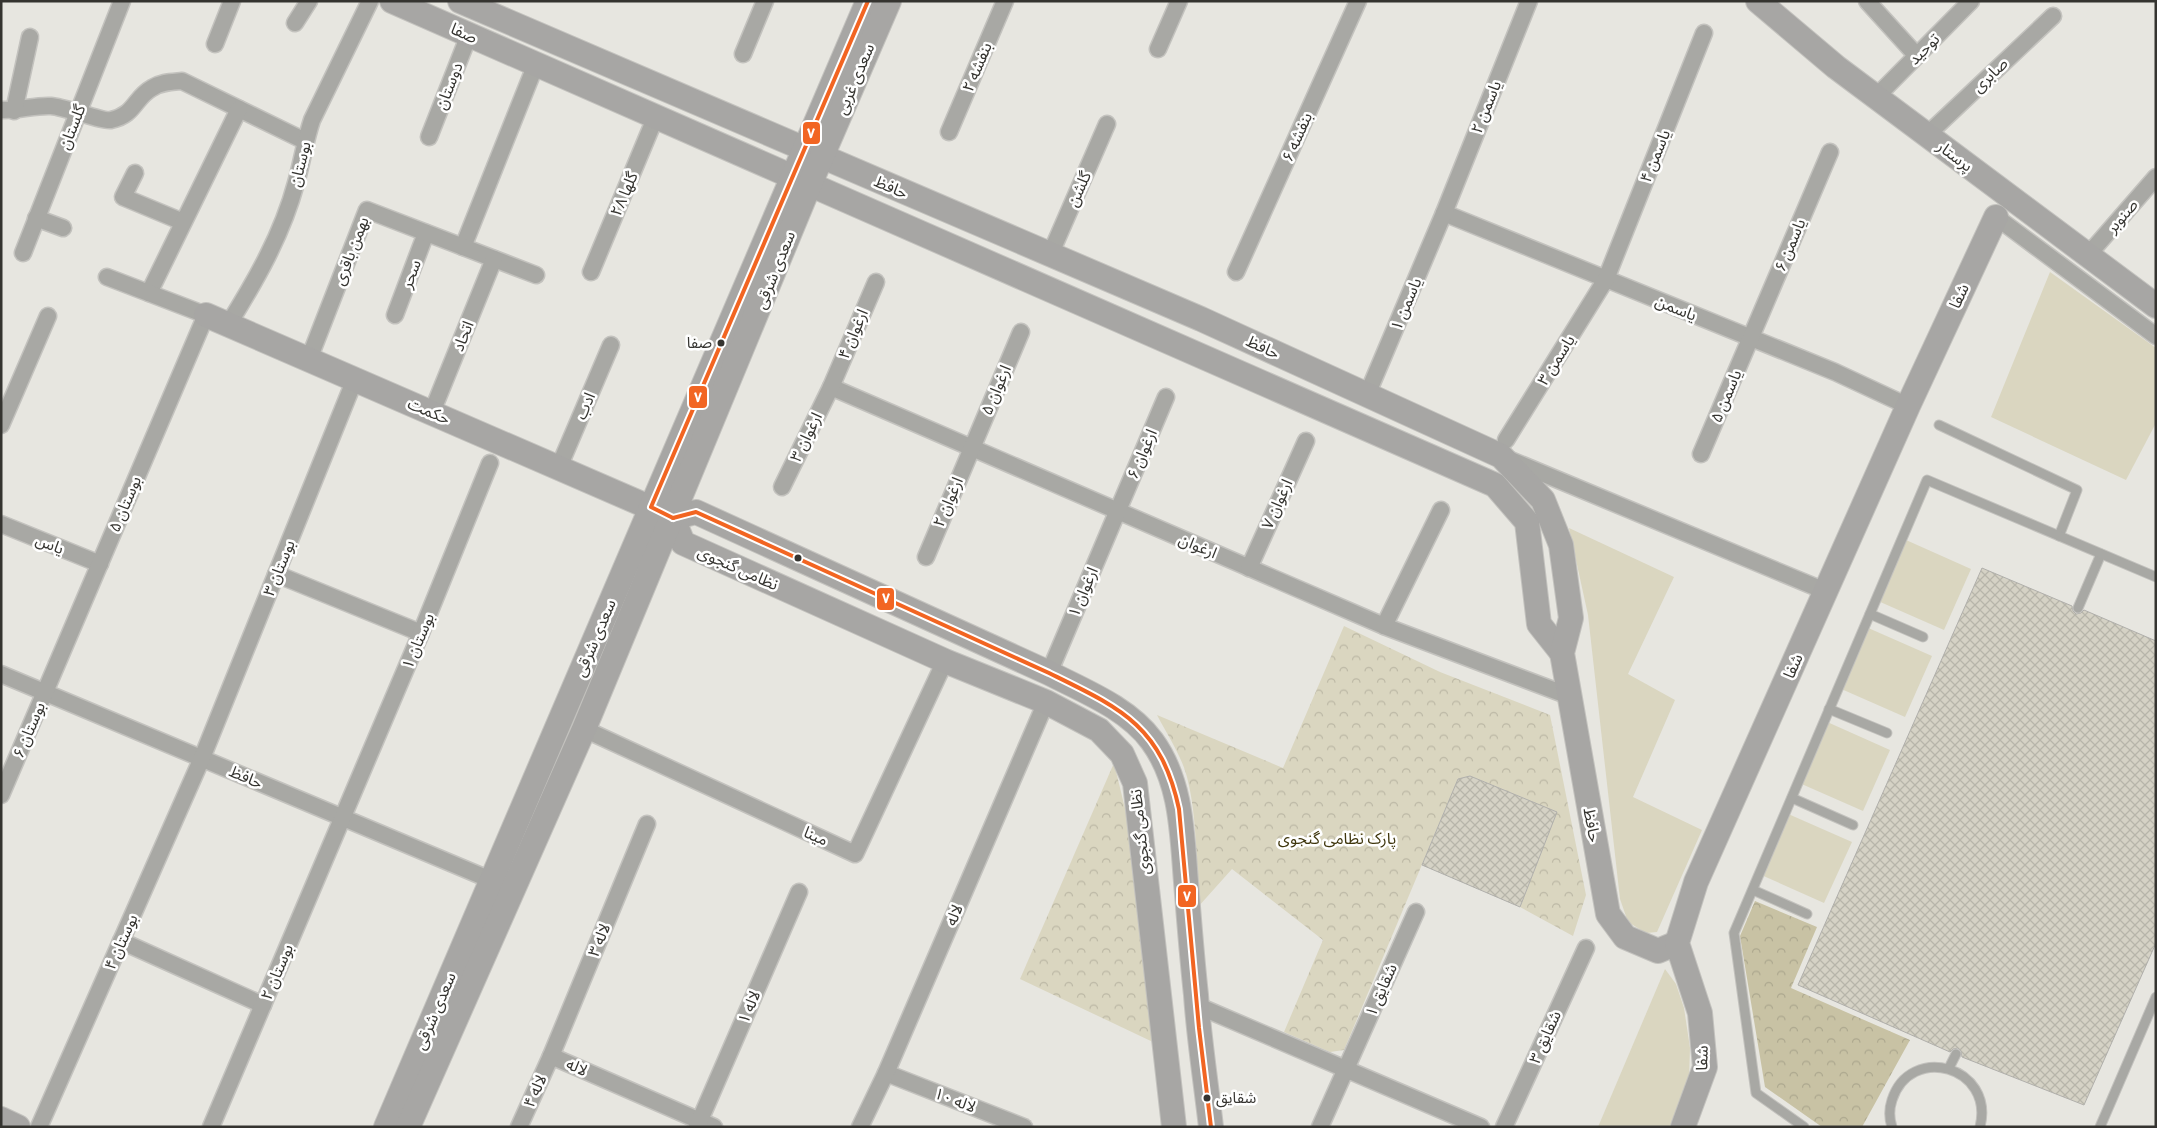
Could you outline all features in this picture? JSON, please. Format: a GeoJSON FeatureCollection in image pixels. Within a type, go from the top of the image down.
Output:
{"type":"FeatureCollection","features":[{"type":"Feature","properties":{"kind":"street","name":"گلستان"},"geometry":{"type":"LineString","coordinates":[[23,253],[122,1]]}},
{"type":"Feature","properties":{"kind":"street"},"geometry":{"type":"LineString","coordinates":[[215,44],[232,1]]}},
{"type":"Feature","properties":{"kind":"street"},"geometry":{"type":"LineString","coordinates":[[295,23],[308,1]]}},
{"type":"Feature","properties":{"kind":"street","name":"بوستان"},"geometry":{"type":"LineString","coordinates":[[228,325],[265,264],[280,230],[296,184],[305,141],[328,87],[370,1]]}},
{"type":"Feature","properties":{"kind":"street","name":"صفا"},"geometry":{"type":"LineString","coordinates":[[392,1],[801,180]]}},
{"type":"Feature","properties":{"kind":"street","name":"صفا"},"geometry":{"type":"LineString","coordinates":[[460,1],[812,154]]}},
{"type":"Feature","properties":{"kind":"street"},"geometry":{"type":"LineString","coordinates":[[743,54],[765,1]]}},
{"type":"Feature","properties":{"kind":"street","name":"سعدی غربی"},"geometry":{"type":"LineString","coordinates":[[812,154],[868,1]]}},
{"type":"Feature","properties":{"kind":"street","name":"سعدی غربی"},"geometry":{"type":"LineString","coordinates":[[812,154],[889,1]]}},
{"type":"Feature","properties":{"kind":"street","name":"بنفشه ۲"},"geometry":{"type":"LineString","coordinates":[[949,132],[1004,1]]}},
{"type":"Feature","properties":{"kind":"street"},"geometry":{"type":"LineString","coordinates":[[1158,49],[1179,1]]}},
{"type":"Feature","properties":{"kind":"street","name":"بنفشه ۶"},"geometry":{"type":"LineString","coordinates":[[1236,272],[1358,1]]}},
{"type":"Feature","properties":{"kind":"street","name":"یاسمن ۲"},"geometry":{"type":"LineString","coordinates":[[1444,213],[1529,1]]}},
{"type":"Feature","properties":{"kind":"street","name":"پرستار"},"geometry":{"type":"LineString","coordinates":[[1758,1],[1836,67],[2156,306]]}},
{"type":"Feature","properties":{"kind":"street"},"geometry":{"type":"LineString","coordinates":[[1867,1],[1917,56]]}},
{"type":"Feature","properties":{"kind":"street","name":"توحید"},"geometry":{"type":"LineString","coordinates":[[1876,97],[1971,1]]}},
{"type":"Feature","properties":{"kind":"street","name":"صابری"},"geometry":{"type":"LineString","coordinates":[[1927,135],[2052,16]]}},
{"type":"Feature","properties":{"kind":"street","name":"یاسمن ۴"},"geometry":{"type":"LineString","coordinates":[[1606,279],[1704,33]]}},
{"type":"Feature","properties":{"kind":"street","name":"دوستان"},"geometry":{"type":"LineString","coordinates":[[429,137],[469,35]]}},
{"type":"Feature","properties":{"kind":"street"},"geometry":{"type":"LineString","coordinates":[[30,38],[8,110],[51,106],[78,111],[108,121],[126,116],[150,89],[162,83],[182,81],[305,141]]}},
{"type":"Feature","properties":{"kind":"street"},"geometry":{"type":"LineString","coordinates":[[463,247],[536,64]]}},
{"type":"Feature","properties":{"kind":"street"},"geometry":{"type":"LineString","coordinates":[[149,294],[239,109]]}},
{"type":"Feature","properties":{"kind":"street","name":"گلها ۲۸"},"geometry":{"type":"LineString","coordinates":[[591,272],[656,116]]}},
{"type":"Feature","properties":{"kind":"street","name":"گلشن"},"geometry":{"type":"LineString","coordinates":[[1050,254],[1107,124]]}},
{"type":"Feature","properties":{"kind":"street","name":"یاسمن ۶"},"geometry":{"type":"LineString","coordinates":[[1750,338],[1830,152]]}},
{"type":"Feature","properties":{"kind":"street","name":"سعدی شرقی"},"geometry":{"type":"LineString","coordinates":[[386,1127],[651,507],[812,154]]}},
{"type":"Feature","properties":{"kind":"street","name":"حافظ"},"geometry":{"type":"LineString","coordinates":[[812,154],[1201,319],[1368,395],[1504,448],[1543,500],[1561,545],[1571,618],[1562,653],[1608,914],[1625,937],[1658,951],[1677,943]]}},
{"type":"Feature","properties":{"kind":"street"},"geometry":{"type":"LineString","coordinates":[[135,173],[123,197],[184,222]]}},
{"type":"Feature","properties":{"kind":"street","name":"صنوبر"},"geometry":{"type":"LineString","coordinates":[[2088,255],[2156,177]]}},
{"type":"Feature","properties":{"kind":"street","name":"سعدی شرقی"},"geometry":{"type":"LineString","coordinates":[[408,1127],[584,729],[673,518],[801,180]]}},
{"type":"Feature","properties":{"kind":"street","name":"حافظ"},"geometry":{"type":"LineString","coordinates":[[801,180],[1495,485],[1526,522],[1539,624],[1562,653]]}},
{"type":"Feature","properties":{"kind":"street","name":"بهمن باقری"},"geometry":{"type":"LineString","coordinates":[[309,359],[367,210],[536,275]]}},
{"type":"Feature","properties":{"kind":"street","name":"یاسمن"},"geometry":{"type":"LineString","coordinates":[[1444,213],[1835,372],[1908,406]]}},
{"type":"Feature","properties":{"kind":"street","name":"یاسمن ۱"},"geometry":{"type":"LineString","coordinates":[[1368,395],[1444,213]]}},
{"type":"Feature","properties":{"kind":"street"},"geometry":{"type":"LineString","coordinates":[[1996,217],[2156,336]]}},
{"type":"Feature","properties":{"kind":"street","name":"شفا"},"geometry":{"type":"LineString","coordinates":[[1683,1127],[1706,1067],[1700,1013],[1677,943],[1696,882],[1908,406],[1996,217]]}},
{"type":"Feature","properties":{"kind":"street"},"geometry":{"type":"LineString","coordinates":[[36,218],[63,228]]}},
{"type":"Feature","properties":{"kind":"street","name":"سحر"},"geometry":{"type":"LineString","coordinates":[[395,315],[426,233]]}},
{"type":"Feature","properties":{"kind":"street","name":"اتحاد"},"geometry":{"type":"LineString","coordinates":[[432,412],[494,259]]}},
{"type":"Feature","properties":{"kind":"street"},"geometry":{"type":"LineString","coordinates":[[107,277],[206,315]]}},
{"type":"Feature","properties":{"kind":"street","name":"یاسمن ۳"},"geometry":{"type":"LineString","coordinates":[[1504,448],[1606,279]]}},
{"type":"Feature","properties":{"kind":"street","name":"ارغوان ۴"},"geometry":{"type":"LineString","coordinates":[[831,387],[876,282]]}},
{"type":"Feature","properties":{"kind":"street","name":"حکمت"},"geometry":{"type":"LineString","coordinates":[[206,315],[673,518]]}},
{"type":"Feature","properties":{"kind":"street","name":"بوستان ۵"},"geometry":{"type":"LineString","coordinates":[[45,692],[206,315]]}},
{"type":"Feature","properties":{"kind":"street"},"geometry":{"type":"LineString","coordinates":[[1,425],[48,316]]}},
{"type":"Feature","properties":{"kind":"street","name":"ارغوان ۵"},"geometry":{"type":"LineString","coordinates":[[971,448],[1021,332]]}},
{"type":"Feature","properties":{"kind":"street","name":"یاسمن ۵"},"geometry":{"type":"LineString","coordinates":[[1701,454],[1750,338]]}},
{"type":"Feature","properties":{"kind":"street","name":"ادب"},"geometry":{"type":"LineString","coordinates":[[559,467],[611,345]]}},
{"type":"Feature","properties":{"kind":"street","name":"بوستان ۳"},"geometry":{"type":"LineString","coordinates":[[202,758],[355,379]]}},
{"type":"Feature","properties":{"kind":"street","name":"ارغوان"},"geometry":{"type":"LineString","coordinates":[[831,387],[1384,626],[1569,696]]}},
{"type":"Feature","properties":{"kind":"street","name":"ارغوان ۳"},"geometry":{"type":"LineString","coordinates":[[782,487],[831,387]]}},
{"type":"Feature","properties":{"kind":"street"},"geometry":{"type":"LineString","coordinates":[[1360,426],[1368,395]]}},
{"type":"Feature","properties":{"kind":"street","name":"ارغوان ۶"},"geometry":{"type":"LineString","coordinates":[[1117,511],[1166,397]]}},
{"type":"Feature","properties":{"kind":"street","name":"ارغوان ۷"},"geometry":{"type":"LineString","coordinates":[[1249,568],[1306,441]]}},
{"type":"Feature","properties":{"kind":"street","name":"ارغوان ۲"},"geometry":{"type":"LineString","coordinates":[[926,556],[971,448]]}},
{"type":"Feature","properties":{"kind":"street"},"geometry":{"type":"LineString","coordinates":[[1504,448],[1825,591]]}},
{"type":"Feature","properties":{"kind":"street","name":"بوستان ۱"},"geometry":{"type":"LineString","coordinates":[[343,817],[490,463]]}},
{"type":"Feature","properties":{"kind":"street"},"geometry":{"type":"LineString","coordinates":[[1384,626],[1441,510]]}},
{"type":"Feature","properties":{"kind":"street","name":"ارغوان ۱"},"geometry":{"type":"LineString","coordinates":[[1049,673],[1117,511]]}},
{"type":"Feature","properties":{"kind":"street","name":"نظامی گنجوی"},"geometry":{"type":"LineString","coordinates":[[1174,1127],[1135,783],[1122,754],[1098,730],[1046,702],[945,661],[683,543],[673,518],[696,512],[1049,673],[1100,699],[1128,718],[1152,740],[1167,767],[1176,791],[1196,1004],[1211,1127]]}},
{"type":"Feature","properties":{"kind":"street","name":"یاس"},"geometry":{"type":"LineString","coordinates":[[1,524],[100,564]]}},
{"type":"Feature","properties":{"kind":"street"},"geometry":{"type":"LineString","coordinates":[[276,574],[421,633]]}},
{"type":"Feature","properties":{"kind":"street","name":"مینا"},"geometry":{"type":"LineString","coordinates":[[584,729],[855,854],[945,661]]}},
{"type":"Feature","properties":{"kind":"street","name":"حافظ"},"geometry":{"type":"LineString","coordinates":[[1,674],[491,880]]}},
{"type":"Feature","properties":{"kind":"street","name":"بوستان ۶"},"geometry":{"type":"LineString","coordinates":[[1,795],[45,692]]}},
{"type":"Feature","properties":{"kind":"street","name":"لاله"},"geometry":{"type":"LineString","coordinates":[[860,1127],[886,1073],[1046,702]]}},
{"type":"Feature","properties":{"kind":"street","name":"بوستان ۴"},"geometry":{"type":"LineString","coordinates":[[39,1127],[202,758]]}},
{"type":"Feature","properties":{"kind":"street","name":"بوستان ۲"},"geometry":{"type":"LineString","coordinates":[[211,1127],[343,817]]}},
{"type":"Feature","properties":{"kind":"street","name":"لاله ۳"},"geometry":{"type":"LineString","coordinates":[[551,1056],[646,824]]}},
{"type":"Feature","properties":{"kind":"street","name":"لاله ۱"},"geometry":{"type":"LineString","coordinates":[[703,1125],[799,892]]}},
{"type":"Feature","properties":{"kind":"street","name":"شقایق ۱"},"geometry":{"type":"LineString","coordinates":[[1320,1127],[1416,912]]}},
{"type":"Feature","properties":{"kind":"street"},"geometry":{"type":"LineString","coordinates":[[121,941],[263,1005]]}},
{"type":"Feature","properties":{"kind":"street","name":"شقایق ۳"},"geometry":{"type":"LineString","coordinates":[[1504,1127],[1586,948]]}},
{"type":"Feature","properties":{"kind":"street"},"geometry":{"type":"LineString","coordinates":[[1160,1010],[1196,1004],[1481,1127]]}},
{"type":"Feature","properties":{"kind":"street","name":"لاله"},"geometry":{"type":"LineString","coordinates":[[551,1056],[703,1125]]}},
{"type":"Feature","properties":{"kind":"street","name":"لاله ۴"},"geometry":{"type":"LineString","coordinates":[[519,1127],[551,1056]]}},
{"type":"Feature","properties":{"kind":"street","name":"لاله ۱۰"},"geometry":{"type":"LineString","coordinates":[[886,1073],[1024,1127]]}},
{"type":"Feature","properties":{"kind":"street"},"geometry":{"type":"LineString","coordinates":[[1,1119],[18,1127]]}},
{"type":"Feature","properties":{"kind":"lane"},"geometry":{"type":"LineString","coordinates":[[1939,425],[2077,490],[2059,536]]}},
{"type":"Feature","properties":{"kind":"lane"},"geometry":{"type":"LineString","coordinates":[[1804,1127],[1756,1093],[1734,933],[1927,480],[2156,577]]}},
{"type":"Feature","properties":{"kind":"lane"},"geometry":{"type":"LineString","coordinates":[[2078,608],[2101,554]]}},
{"type":"Feature","properties":{"kind":"lane"},"geometry":{"type":"LineString","coordinates":[[1870,614],[1923,636]]}},
{"type":"Feature","properties":{"kind":"lane"},"geometry":{"type":"LineString","coordinates":[[1829,710],[1887,733]]}},
{"type":"Feature","properties":{"kind":"lane"},"geometry":{"type":"LineString","coordinates":[[1792,798],[1854,825]]}},
{"type":"Feature","properties":{"kind":"lane"},"geometry":{"type":"LineString","coordinates":[[1753,890],[1807,914]]}},
{"type":"Feature","properties":{"kind":"lane"},"geometry":{"type":"LineString","coordinates":[[2100,1127],[2156,997]]}},
{"type":"Feature","properties":{"kind":"lane"},"geometry":{"type":"LineString","coordinates":[[1949,1068],[1956,1054]]}},
{"type":"Feature","properties":{"kind":"lane"},"geometry":{"type":"LineString","coordinates":[[1892,1127],[1890,1107],[1895,1091],[1905,1079],[1918,1070],[1934,1067],[1949,1068],[1964,1076],[1974,1087],[1981,1102],[1982,1118],[1980,1127]]}},
{"type":"Feature","properties":{"kind":"green space"},"geometry":{"type":"Polygon","coordinates":[[[2050,272],[2156,348],[2156,423],[2126,480],[1991,417],[2050,272]]]}},
{"type":"Feature","properties":{"kind":"green space"},"geometry":{"type":"Polygon","coordinates":[[[1569,528],[1674,577],[1628,674],[1675,700],[1633,797],[1702,830],[1657,932],[1646,933],[1628,922],[1620,899],[1588,615],[1569,528]]]}},
{"type":"Feature","properties":{"kind":"green space"},"geometry":{"type":"Polygon","coordinates":[[[1906,540],[1971,569],[1944,630],[1878,601],[1906,540]]]}},
{"type":"Feature","properties":{"kind":"green space","name":"پارک نظامی گنجوی"},"geometry":{"type":"Polygon","coordinates":[[[1344,626],[1440,672],[1550,715],[1586,895],[1573,936],[1520,907],[1556,812],[1470,776],[1458,779],[1344,1050],[1330,1052],[1284,1032],[1323,940],[1232,869],[1198,907],[1195,827],[1188,781],[1179,756],[1157,715],[1283,768],[1344,626]]]}},
{"type":"Feature","properties":{"kind":"green space"},"geometry":{"type":"Polygon","coordinates":[[[1866,627],[1932,656],[1905,717],[1839,688],[1866,627]]]}},
{"type":"Feature","properties":{"kind":"green space"},"geometry":{"type":"Polygon","coordinates":[[[1825,721],[1890,750],[1863,811],[1797,782],[1825,721]]]}},
{"type":"Feature","properties":{"kind":"green space"},"geometry":{"type":"Polygon","coordinates":[[[1114,763],[1128,821],[1155,1043],[1020,979],[1114,763]]]}},
{"type":"Feature","properties":{"kind":"green space"},"geometry":{"type":"Polygon","coordinates":[[[1786,813],[1852,842],[1824,903],[1759,874],[1786,813]]]}},
{"type":"Feature","properties":{"kind":"green space"},"geometry":{"type":"Polygon","coordinates":[[[1755,901],[1817,927],[1791,988],[1910,1040],[1862,1127],[1822,1127],[1765,1087],[1740,936],[1755,901]]]}},
{"type":"Feature","properties":{"kind":"green space"},"geometry":{"type":"Polygon","coordinates":[[[1665,969],[1676,984],[1684,1008],[1690,1048],[1689,1079],[1671,1127],[1598,1127],[1665,969]]]}},
{"type":"Feature","properties":{"kind":"building"},"geometry":{"type":"Polygon","coordinates":[[[1982,568],[2072,606],[2076,614],[2084,610],[2156,641],[2156,943],[2084,1105],[1962,1057],[1961,1051],[1958,1048],[1950,1052],[1798,985],[1982,568]]]}},
{"type":"Feature","properties":{"kind":"building"},"geometry":{"type":"Polygon","coordinates":[[[1470,776],[1557,812],[1520,907],[1422,865],[1458,779],[1470,776]]]}},
{"type":"Feature","properties":{"kind":"transit line","name":"۷"},"geometry":{"type":"LineString","coordinates":[[673,518],[651,507],[868,1]]}},
{"type":"Feature","properties":{"kind":"transit line","name":"۷"},"geometry":{"type":"LineString","coordinates":[[673,518],[696,512],[1049,673],[1117,709],[1149,738],[1161,757],[1171,780],[1179,809],[1199,1028],[1211,1127]]}},
{"type":"Feature","properties":{"kind":"place","name":"صفا"},"geometry":{"type":"Point","coordinates":[721,343]}},
{"type":"Feature","properties":{"kind":"place","name":"شقایق"},"geometry":{"type":"Point","coordinates":[1207,1098]}}]}
